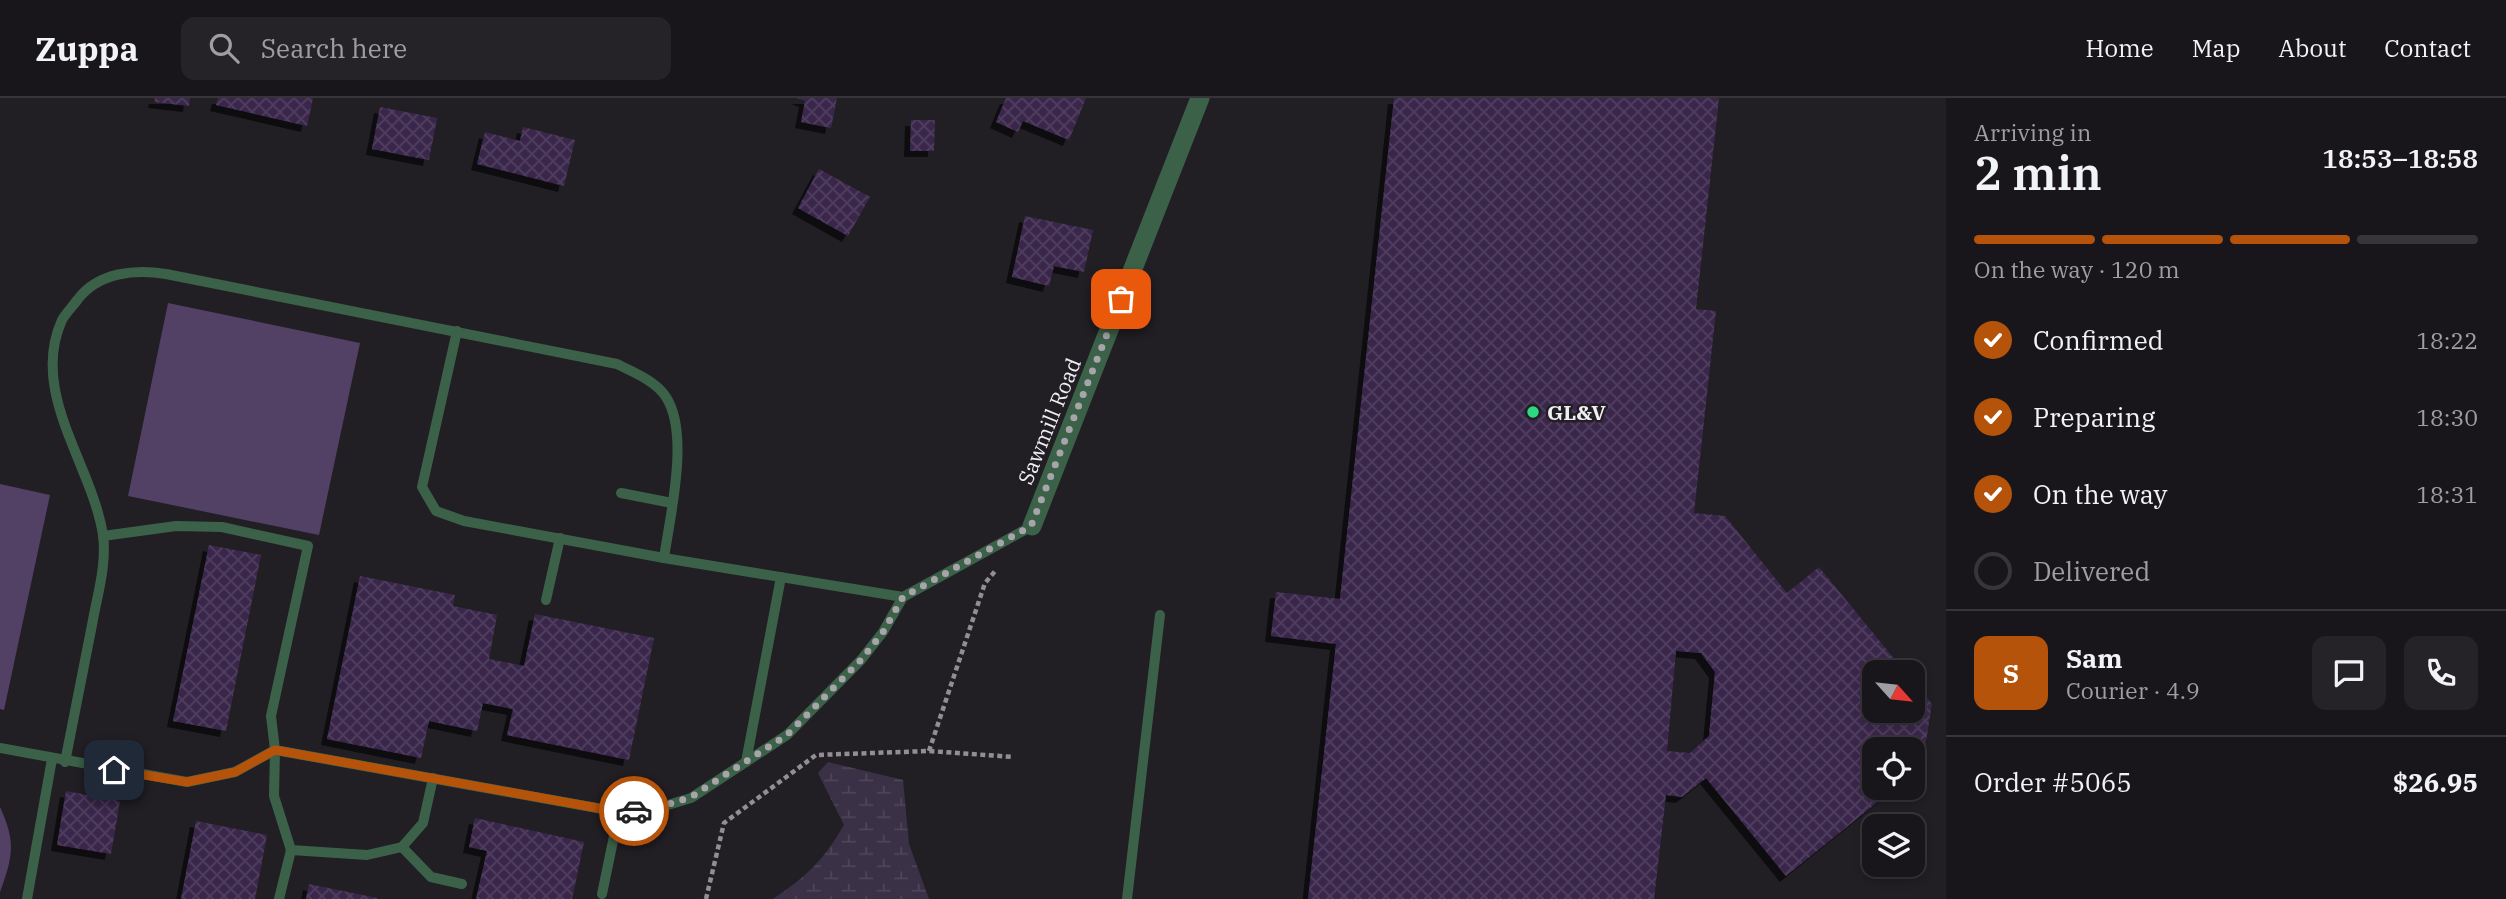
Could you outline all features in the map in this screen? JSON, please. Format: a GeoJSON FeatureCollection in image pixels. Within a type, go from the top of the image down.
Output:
{"type":"FeatureCollection","features":[{"type":"Feature","properties":{"kind":"street","name":"Sawmill Road"},"geometry":{"type":"LineString","coordinates":[[1031,526],[1200,98]]}},
{"type":"Feature","properties":{"kind":"lane"},"geometry":{"type":"LineString","coordinates":[[65,761],[102,572],[103,536],[94,502],[53,387],[52,350],[63,318],[84,292],[111,276],[142,270],[617,364],[646,379],[666,397],[677,428],[677,467],[664,558]]}},
{"type":"Feature","properties":{"kind":"lane"},"geometry":{"type":"LineString","coordinates":[[457,331],[422,487],[436,511],[464,521],[664,558],[903,597]]}},
{"type":"Feature","properties":{"kind":"lane"},"geometry":{"type":"LineString","coordinates":[[621,493],[672,503]]}},
{"type":"Feature","properties":{"kind":"lane"},"geometry":{"type":"LineString","coordinates":[[103,536],[176,526],[222,527],[308,546],[271,716],[275,750],[274,796],[291,850],[279,899]]}},
{"type":"Feature","properties":{"kind":"lane"},"geometry":{"type":"LineString","coordinates":[[0,748],[187,782],[235,772],[275,750],[620,812],[651,810],[691,797],[787,735],[861,660],[883,632],[903,597],[1031,526]]}},
{"type":"Feature","properties":{"kind":"lane"},"geometry":{"type":"LineString","coordinates":[[546,600],[560,538]]}},
{"type":"Feature","properties":{"kind":"lane"},"geometry":{"type":"LineString","coordinates":[[746,762],[781,577]]}},
{"type":"Feature","properties":{"kind":"lane"},"geometry":{"type":"LineString","coordinates":[[1127,899],[1160,615]]}},
{"type":"Feature","properties":{"kind":"lane"},"geometry":{"type":"LineString","coordinates":[[27,899],[52,759]]}},
{"type":"Feature","properties":{"kind":"lane"},"geometry":{"type":"LineString","coordinates":[[291,850],[367,855],[402,846],[423,823],[433,778]]}},
{"type":"Feature","properties":{"kind":"lane"},"geometry":{"type":"LineString","coordinates":[[602,894],[620,812]]}},
{"type":"Feature","properties":{"kind":"lane"},"geometry":{"type":"LineString","coordinates":[[402,846],[430,877],[462,884]]}},
{"type":"Feature","properties":{"kind":"path"},"geometry":{"type":"LineString","coordinates":[[929,751],[985,583],[1000,564]]}},
{"type":"Feature","properties":{"kind":"path"},"geometry":{"type":"LineString","coordinates":[[706,899],[724,823],[816,755],[929,751],[1014,757]]}},
{"type":"Feature","properties":{"kind":"green space"},"geometry":{"type":"Polygon","coordinates":[[[828,762],[903,780],[909,844],[929,899],[773,899],[813,867],[829,849],[844,825],[818,773],[828,762]]]}},
{"type":"Feature","properties":{"kind":"shaded area"},"geometry":{"type":"Polygon","coordinates":[[[168,303],[360,343],[319,535],[128,496],[168,303]]]}},
{"type":"Feature","properties":{"kind":"shaded area"},"geometry":{"type":"Polygon","coordinates":[[[0,484],[50,495],[4,710],[0,709],[0,484]]]}},
{"type":"Feature","properties":{"kind":"shaded area"},"geometry":{"type":"Polygon","coordinates":[[[0,807],[9,830],[11,849],[0,892],[0,807]]]}},
{"type":"Feature","properties":{"kind":"building"},"geometry":{"type":"Polygon","coordinates":[[[155,98],[190,98],[189,106],[154,102],[155,98]]]}},
{"type":"Feature","properties":{"kind":"building"},"geometry":{"type":"Polygon","coordinates":[[[218,98],[313,98],[307,126],[216,105],[218,98]]]}},
{"type":"Feature","properties":{"kind":"building"},"geometry":{"type":"Polygon","coordinates":[[[797,98],[837,98],[831,128],[801,122],[805,101],[797,98]]]}},
{"type":"Feature","properties":{"kind":"building"},"geometry":{"type":"Polygon","coordinates":[[[1006,98],[1086,98],[1069,140],[1023,121],[1018,132],[996,122],[1006,98]]]}},
{"type":"Feature","properties":{"kind":"building","name":"GL&V"},"geometry":{"type":"Polygon","coordinates":[[[1394,98],[1719,98],[1696,309],[1716,311],[1694,513],[1725,516],[1787,593],[1819,567],[1895,660],[1862,660],[1862,723],[1925,723],[1925,696],[1932,704],[1925,747],[1925,737],[1862,737],[1862,800],[1880,800],[1786,876],[1706,778],[1682,797],[1666,795],[1654,899],[1308,899],[1336,644],[1271,636],[1276,592],[1340,599],[1394,98]],[[1676,651],[1667,751],[1690,753],[1709,736],[1715,672],[1701,653],[1676,651]]]}},
{"type":"Feature","properties":{"kind":"building"},"geometry":{"type":"Polygon","coordinates":[[[380,107],[437,118],[429,160],[372,149],[380,107]]]}},
{"type":"Feature","properties":{"kind":"building"},"geometry":{"type":"Polygon","coordinates":[[[911,120],[935,120],[934,151],[910,151],[911,120]]]}},
{"type":"Feature","properties":{"kind":"building"},"geometry":{"type":"Polygon","coordinates":[[[523,127],[575,140],[564,186],[477,164],[485,132],[520,141],[523,127]]]}},
{"type":"Feature","properties":{"kind":"building"},"geometry":{"type":"Polygon","coordinates":[[[819,169],[870,197],[848,236],[798,208],[819,169]]]}},
{"type":"Feature","properties":{"kind":"building"},"geometry":{"type":"Polygon","coordinates":[[[1025,216],[1093,230],[1084,272],[1054,266],[1049,286],[1012,277],[1025,216]]]}},
{"type":"Feature","properties":{"kind":"building"},"geometry":{"type":"Polygon","coordinates":[[[209,545],[261,555],[226,731],[173,721],[209,545]]]}},
{"type":"Feature","properties":{"kind":"building"},"geometry":{"type":"Polygon","coordinates":[[[360,576],[455,595],[453,606],[497,615],[489,659],[524,666],[535,614],[654,638],[629,760],[507,735],[513,709],[483,703],[477,731],[429,721],[421,758],[327,739],[360,576]]]}},
{"type":"Feature","properties":{"kind":"building"},"geometry":{"type":"Polygon","coordinates":[[[66,791],[120,801],[111,854],[57,845],[66,791]]]}},
{"type":"Feature","properties":{"kind":"building"},"geometry":{"type":"Polygon","coordinates":[[[475,818],[584,842],[572,899],[476,899],[487,851],[469,847],[475,818]]]}},
{"type":"Feature","properties":{"kind":"building"},"geometry":{"type":"Polygon","coordinates":[[[196,821],[267,835],[255,899],[181,899],[196,821]]]}},
{"type":"Feature","properties":{"kind":"building"},"geometry":{"type":"Polygon","coordinates":[[[309,884],[377,898],[377,899],[306,899],[309,884]]]}},
{"type":"Feature","properties":{"kind":"way so far"},"geometry":{"type":"LineString","coordinates":[[634,811],[651,810],[691,797],[787,735],[861,660],[883,632],[903,597],[1031,526],[1121,299]]}},
{"type":"Feature","properties":{"kind":"place","name":"GL&V"},"geometry":{"type":"Point","coordinates":[1533,412]}},
{"type":"Feature","properties":{"kind":"route"},"geometry":{"type":"LineString","coordinates":[[114,770],[187,782],[235,772],[275,750],[620,812],[634,811]]}}]}
